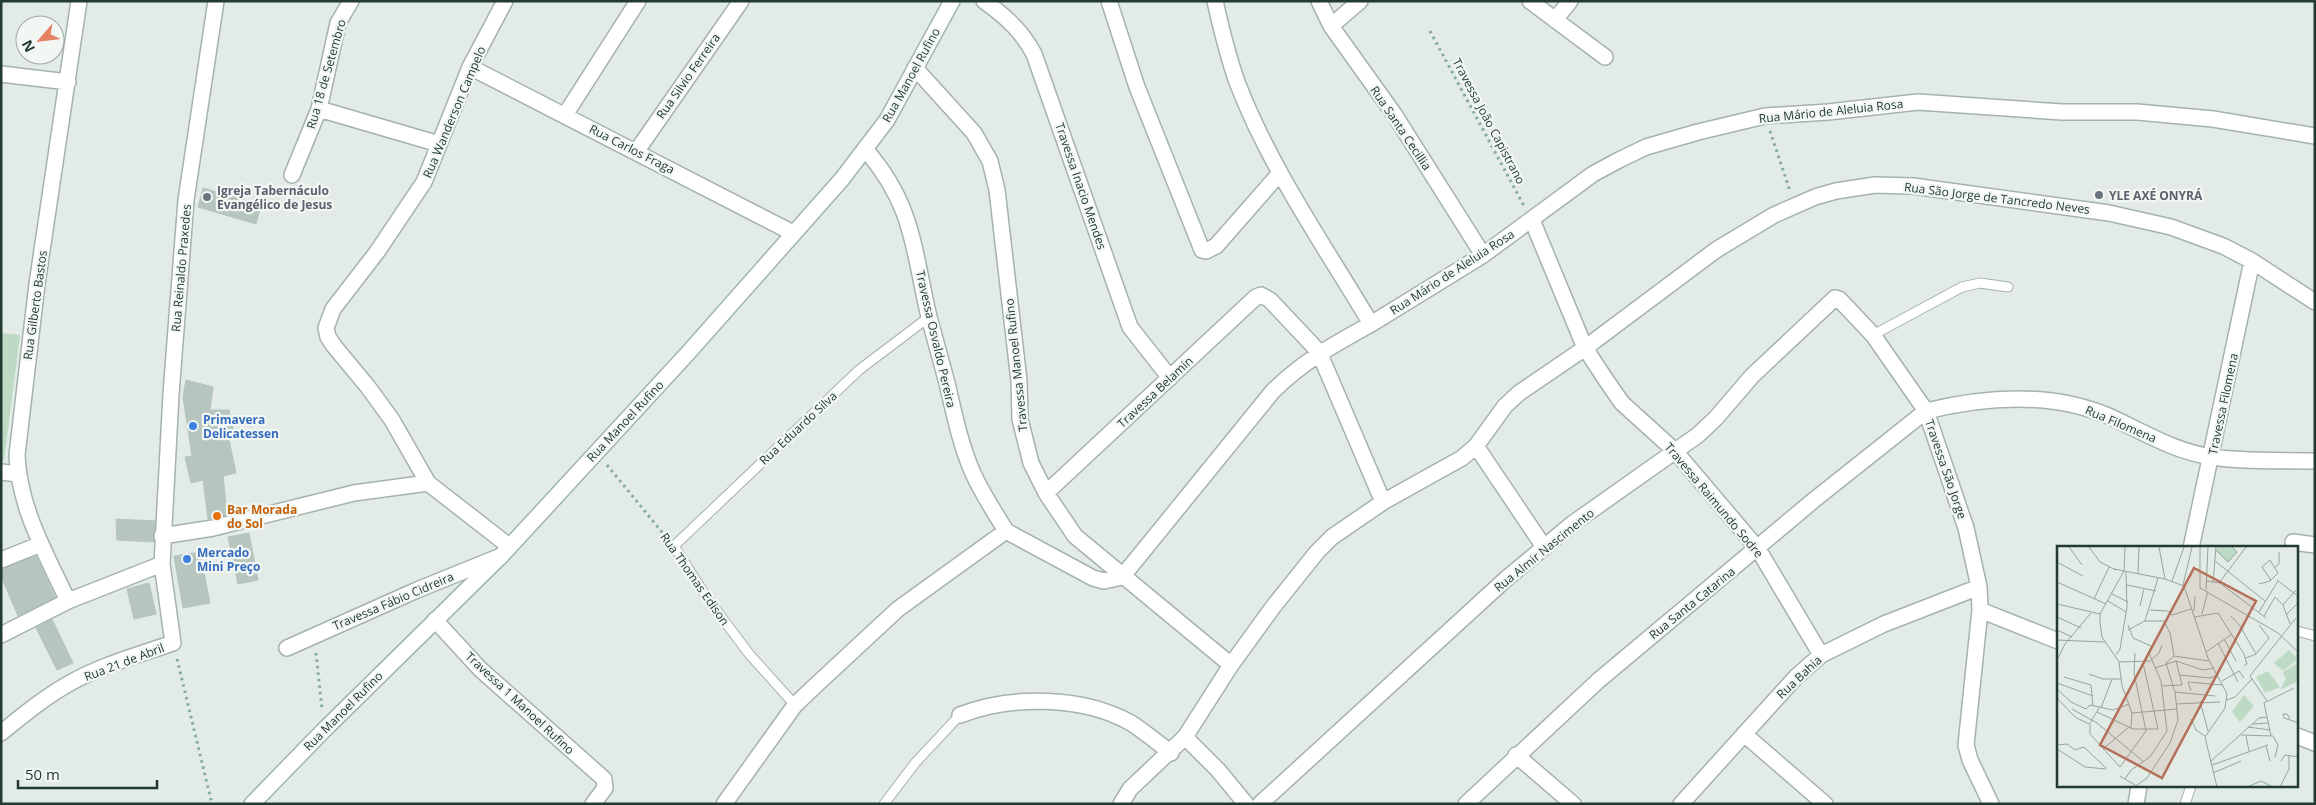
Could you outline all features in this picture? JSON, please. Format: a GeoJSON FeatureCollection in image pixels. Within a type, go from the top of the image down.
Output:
{"type":"FeatureCollection","features":[{"type":"Feature","properties":{"kind":"street","name":"Rua Gilberto Bastos"},"geometry":{"type":"LineString","coordinates":[[68,601],[41,544],[23,499],[18,474],[20,426],[37,284],[79,1]]}},
{"type":"Feature","properties":{"kind":"street","name":"Rua Reinaldo Praxedes"},"geometry":{"type":"LineString","coordinates":[[173,643],[162,564],[162,536],[186,200],[216,1]]}},
{"type":"Feature","properties":{"kind":"street","name":"Rua 18 de Setembro"},"geometry":{"type":"LineString","coordinates":[[292,175],[319,110],[338,23],[351,1]]}},
{"type":"Feature","properties":{"kind":"street","name":"Rua Wanderson Campelo"},"geometry":{"type":"LineString","coordinates":[[428,483],[392,420],[328,338],[326,328],[333,309],[377,252],[424,182],[470,67],[505,1]]}},
{"type":"Feature","properties":{"kind":"street"},"geometry":{"type":"LineString","coordinates":[[565,115],[638,1]]}},
{"type":"Feature","properties":{"kind":"street","name":"Rua Silvio Ferreira"},"geometry":{"type":"LineString","coordinates":[[636,152],[741,1]]}},
{"type":"Feature","properties":{"kind":"street","name":"Rua Manoel Rufino"},"geometry":{"type":"LineString","coordinates":[[252,804],[505,551],[688,353],[793,233],[865,149],[887,120],[952,1]]}},
{"type":"Feature","properties":{"kind":"street","name":"Travessa Inacio Mendes"},"geometry":{"type":"LineString","coordinates":[[984,1],[1013,24],[1027,39],[1034,54],[1130,327],[1170,378]]}},
{"type":"Feature","properties":{"kind":"street"},"geometry":{"type":"LineString","coordinates":[[1109,1],[1138,87],[1202,250],[1206,251],[1216,246],[1280,173]]}},
{"type":"Feature","properties":{"kind":"street"},"geometry":{"type":"LineString","coordinates":[[1215,1],[1237,80],[1280,173],[1371,324]]}},
{"type":"Feature","properties":{"kind":"street","name":"Rua Santa Cecillia"},"geometry":{"type":"LineString","coordinates":[[1318,1],[1331,26],[1394,114],[1483,254]]}},
{"type":"Feature","properties":{"kind":"street"},"geometry":{"type":"LineString","coordinates":[[1331,26],[1360,1]]}},
{"type":"Feature","properties":{"kind":"street"},"geometry":{"type":"LineString","coordinates":[[1530,1],[1604,57]]}},
{"type":"Feature","properties":{"kind":"street"},"geometry":{"type":"LineString","coordinates":[[1555,20],[1570,1]]}},
{"type":"Feature","properties":{"kind":"street","name":"Rua Carlos Fraga"},"geometry":{"type":"LineString","coordinates":[[470,67],[793,233]]}},
{"type":"Feature","properties":{"kind":"street","name":"Travessa Manoel Rufino"},"geometry":{"type":"LineString","coordinates":[[915,68],[974,133],[990,161],[997,190],[1019,381],[1020,419],[1031,463],[1046,493],[1075,536],[1122,577],[1231,665]]}},
{"type":"Feature","properties":{"kind":"street"},"geometry":{"type":"LineString","coordinates":[[1,74],[68,82]]}},
{"type":"Feature","properties":{"kind":"street","name":"Rua Mário de Aleluia Rosa"},"geometry":{"type":"LineString","coordinates":[[1122,577],[1273,391],[1294,370],[1319,352],[1371,324],[1483,254],[1593,174],[1646,147],[1765,116],[1828,112],[1918,102],[2062,112],[2156,113],[2213,119],[2315,136]]}},
{"type":"Feature","properties":{"kind":"street"},"geometry":{"type":"LineString","coordinates":[[319,110],[439,144]]}},
{"type":"Feature","properties":{"kind":"street","name":"Travessa Osvaldo Pereira"},"geometry":{"type":"LineString","coordinates":[[865,149],[880,166],[902,203],[910,227],[960,437],[972,470],[986,499],[1006,531]]}},
{"type":"Feature","properties":{"kind":"street","name":"Rua São Jorge de Tancredo Neves"},"geometry":{"type":"LineString","coordinates":[[1121,804],[1130,789],[1171,753],[1185,737],[1231,665],[1317,552],[1353,521],[1383,502],[1444,470],[1476,446],[1505,406],[1519,393],[1585,348],[1716,250],[1746,230],[1795,206],[1836,191],[1875,185],[1913,186],[2109,213],[2171,227],[2223,246],[2252,261],[2315,302]]}},
{"type":"Feature","properties":{"kind":"street","name":"Travessa Raimundo Sodre"},"geometry":{"type":"LineString","coordinates":[[1532,220],[1585,348],[1622,403],[1676,452],[1758,549],[1821,655]]}},
{"type":"Feature","properties":{"kind":"street","name":"Travessa Filomena"},"geometry":{"type":"LineString","coordinates":[[2191,546],[2212,457],[2252,261]]}},
{"type":"Feature","properties":{"kind":"street","name":"Travessa Belamin"},"geometry":{"type":"LineString","coordinates":[[1046,493],[1256,297],[1265,296],[1319,352]]}},
{"type":"Feature","properties":{"kind":"street","name":"Travessa São Jorge"},"geometry":{"type":"LineString","coordinates":[[1831,300],[1839,299],[1873,335],[1926,411],[1966,528],[1978,587],[1980,610],[1966,745],[1970,760],[1991,804]]}},
{"type":"Feature","properties":{"kind":"street","name":"Rua Almir Nascimento"},"geometry":{"type":"LineString","coordinates":[[1260,804],[1492,592],[1544,547],[1572,524],[1676,452],[1716,418],[1752,376],[1831,300]]}},
{"type":"Feature","properties":{"kind":"street"},"geometry":{"type":"LineString","coordinates":[[1319,352],[1383,502]]}},
{"type":"Feature","properties":{"kind":"street","name":"Rua Filomena"},"geometry":{"type":"LineString","coordinates":[[1926,411],[1987,401],[2046,400],[2080,406],[2172,446],[2212,457],[2315,461]]}},
{"type":"Feature","properties":{"kind":"street","name":"Rua Santa Catarina"},"geometry":{"type":"LineString","coordinates":[[1466,804],[1516,755],[1599,680],[1758,549],[1814,500],[1926,411]]}},
{"type":"Feature","properties":{"kind":"street"},"geometry":{"type":"LineString","coordinates":[[1476,446],[1544,547]]}},
{"type":"Feature","properties":{"kind":"street"},"geometry":{"type":"LineString","coordinates":[[1,472],[18,474]]}},
{"type":"Feature","properties":{"kind":"street"},"geometry":{"type":"LineString","coordinates":[[162,536],[213,528],[354,493],[428,483],[505,551]]}},
{"type":"Feature","properties":{"kind":"street"},"geometry":{"type":"LineString","coordinates":[[724,804],[795,705],[898,609],[1006,531],[1093,578],[1104,581],[1122,577]]}},
{"type":"Feature","properties":{"kind":"street"},"geometry":{"type":"LineString","coordinates":[[2293,542],[2315,545]]}},
{"type":"Feature","properties":{"kind":"street"},"geometry":{"type":"LineString","coordinates":[[1,560],[41,544]]}},
{"type":"Feature","properties":{"kind":"street","name":"Travessa Fábio Cidreira"},"geometry":{"type":"LineString","coordinates":[[287,648],[505,551]]}},
{"type":"Feature","properties":{"kind":"street"},"geometry":{"type":"LineString","coordinates":[[1,635],[68,601],[162,564]]}},
{"type":"Feature","properties":{"kind":"street","name":"Rua Bahia"},"geometry":{"type":"LineString","coordinates":[[1681,804],[1796,676],[1821,655],[1884,624],[1978,587]]}},
{"type":"Feature","properties":{"kind":"street"},"geometry":{"type":"LineString","coordinates":[[1980,610],[2057,641]]}},
{"type":"Feature","properties":{"kind":"street","name":"Travessa 1 Manoel Rufino"},"geometry":{"type":"LineString","coordinates":[[435,620],[480,669],[604,779],[606,784],[593,804]]}},
{"type":"Feature","properties":{"kind":"street","name":"Rua 21 de Abril"},"geometry":{"type":"LineString","coordinates":[[1,733],[40,703],[69,684],[98,669],[173,643]]}},
{"type":"Feature","properties":{"kind":"street"},"geometry":{"type":"LineString","coordinates":[[960,715],[982,706],[1063,701],[1094,709],[1130,723],[1171,753]]}},
{"type":"Feature","properties":{"kind":"street"},"geometry":{"type":"LineString","coordinates":[[1744,734],[1825,804]]}},
{"type":"Feature","properties":{"kind":"street"},"geometry":{"type":"LineString","coordinates":[[2298,736],[2315,743]]}},
{"type":"Feature","properties":{"kind":"street"},"geometry":{"type":"LineString","coordinates":[[1185,737],[1218,770],[1246,804]]}},
{"type":"Feature","properties":{"kind":"street"},"geometry":{"type":"LineString","coordinates":[[1516,755],[1573,804]]}},
{"type":"Feature","properties":{"kind":"street"},"geometry":{"type":"LineString","coordinates":[[2136,804],[2139,788]]}},
{"type":"Feature","properties":{"kind":"lane"},"geometry":{"type":"LineString","coordinates":[[1873,335],[1962,287],[1980,283],[2008,287]]}},
{"type":"Feature","properties":{"kind":"lane","name":"Rua Eduardo Silva"},"geometry":{"type":"LineString","coordinates":[[674,546],[859,370],[930,317]]}},
{"type":"Feature","properties":{"kind":"lane","name":"Rua Thomas Edison"},"geometry":{"type":"LineString","coordinates":[[674,546],[707,598],[750,655],[795,705]]}},
{"type":"Feature","properties":{"kind":"lane"},"geometry":{"type":"LineString","coordinates":[[2298,632],[2315,636]]}},
{"type":"Feature","properties":{"kind":"lane"},"geometry":{"type":"LineString","coordinates":[[884,804],[916,762],[960,715]]}},
{"type":"Feature","properties":{"kind":"lane"},"geometry":{"type":"LineString","coordinates":[[2185,804],[2190,788]]}},
{"type":"Feature","properties":{"kind":"path","name":"Travessa João Capistrano"},"geometry":{"type":"LineString","coordinates":[[1430,31],[1532,220]]}},
{"type":"Feature","properties":{"kind":"path"},"geometry":{"type":"LineString","coordinates":[[1765,116],[1795,206]]}},
{"type":"Feature","properties":{"kind":"path","name":"Rua Thomas Edison"},"geometry":{"type":"LineString","coordinates":[[597,452],[674,546]]}},
{"type":"Feature","properties":{"kind":"path"},"geometry":{"type":"LineString","coordinates":[[314,635],[324,730]]}},
{"type":"Feature","properties":{"kind":"path"},"geometry":{"type":"LineString","coordinates":[[173,643],[212,804]]}},
{"type":"Feature","properties":{"kind":"green space"},"geometry":{"type":"Polygon","coordinates":[[[1,333],[20,335],[4,460],[1,459],[1,333]]]}},
{"type":"Feature","properties":{"kind":"building"},"geometry":{"type":"Polygon","coordinates":[[[203,188],[261,205],[256,224],[198,207],[203,188]]]}},
{"type":"Feature","properties":{"kind":"building"},"geometry":{"type":"Polygon","coordinates":[[[186,380],[213,387],[210,410],[229,410],[234,434],[228,435],[236,473],[223,476],[227,515],[211,519],[208,519],[203,480],[191,483],[185,457],[192,456],[183,397],[186,380]]]}},
{"type":"Feature","properties":{"kind":"building"},"geometry":{"type":"Polygon","coordinates":[[[116,519],[155,521],[154,542],[117,540],[116,519]]]}},
{"type":"Feature","properties":{"kind":"building"},"geometry":{"type":"Polygon","coordinates":[[[249,533],[258,580],[238,584],[228,537],[249,533]]]}},
{"type":"Feature","properties":{"kind":"building"},"geometry":{"type":"Polygon","coordinates":[[[200,552],[210,603],[183,608],[174,556],[200,552]]]}},
{"type":"Feature","properties":{"kind":"building"},"geometry":{"type":"Polygon","coordinates":[[[36,556],[55,597],[18,616],[1,576],[1,569],[36,556]]]}},
{"type":"Feature","properties":{"kind":"building"},"geometry":{"type":"Polygon","coordinates":[[[149,583],[156,614],[134,619],[127,589],[149,583]]]}},
{"type":"Feature","properties":{"kind":"building"},"geometry":{"type":"Polygon","coordinates":[[[52,619],[73,663],[57,670],[36,628],[52,619]]]}},
{"type":"Feature","properties":{"kind":"place","name":"YLE AXÉ ONYRÁ"},"geometry":{"type":"Point","coordinates":[2099,195]}},
{"type":"Feature","properties":{"kind":"place","name":"Igreja Tabernáculo Evangélico de Jesus"},"geometry":{"type":"Point","coordinates":[207,197]}},
{"type":"Feature","properties":{"kind":"place","name":"Primavera Delicatessen"},"geometry":{"type":"Point","coordinates":[193,426]}},
{"type":"Feature","properties":{"kind":"place","name":"Bar Morada do Sol"},"geometry":{"type":"Point","coordinates":[217,516]}},
{"type":"Feature","properties":{"kind":"place","name":"Mercado Mini Preço"},"geometry":{"type":"Point","coordinates":[187,559]}}]}
